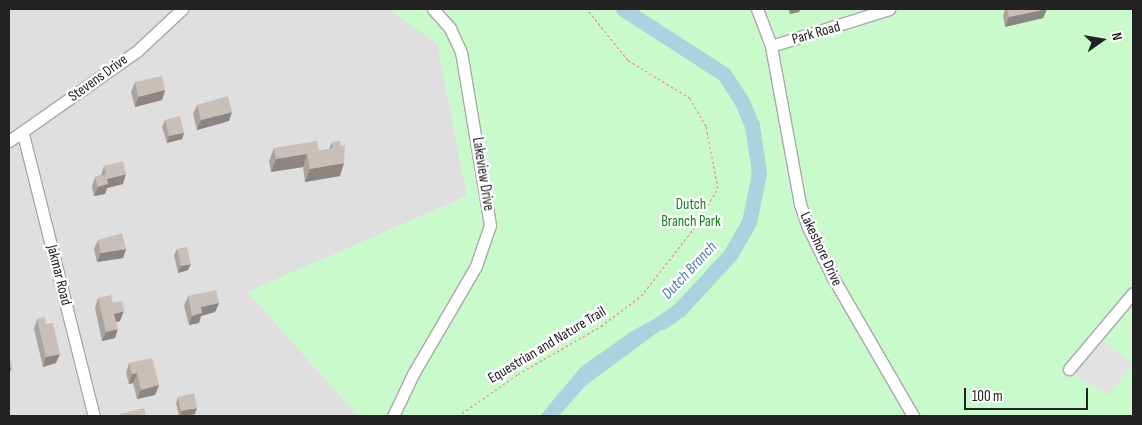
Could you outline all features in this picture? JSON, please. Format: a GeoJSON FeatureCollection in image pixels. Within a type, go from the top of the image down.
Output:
{"type":"FeatureCollection","features":[{"type":"Feature","properties":{"kind":"street","name":"Stevens Drive"},"geometry":{"type":"LineString","coordinates":[[9,142],[23,134],[136,51],[182,9]]}},
{"type":"Feature","properties":{"kind":"street","name":"Lakeview Drive"},"geometry":{"type":"LineString","coordinates":[[393,416],[413,374],[476,266],[490,225],[461,52],[450,28],[433,9]]}},
{"type":"Feature","properties":{"kind":"street","name":"Lakeshore Drive"},"geometry":{"type":"LineString","coordinates":[[757,9],[771,46],[800,204],[808,227],[832,276],[913,416]]}},
{"type":"Feature","properties":{"kind":"street","name":"Park Road"},"geometry":{"type":"LineString","coordinates":[[771,46],[889,9]]}},
{"type":"Feature","properties":{"kind":"street","name":"Jakmar Road"},"geometry":{"type":"LineString","coordinates":[[23,134],[94,416]]}},
{"type":"Feature","properties":{"kind":"street"},"geometry":{"type":"LineString","coordinates":[[1069,368],[1133,293]]}},
{"type":"Feature","properties":{"kind":"path","name":"Equestrian and Nature Trail"},"geometry":{"type":"LineString","coordinates":[[458,416],[510,379],[601,326],[641,296],[695,227],[718,188],[706,126],[690,98],[628,60],[587,9]]}},
{"type":"Feature","properties":{"kind":"shaded area"},"geometry":{"type":"Polygon","coordinates":[[[9,9],[388,9],[438,44],[467,196],[248,292],[358,416],[9,416],[9,9]]]}},
{"type":"Feature","properties":{"kind":"shaded area"},"geometry":{"type":"Polygon","coordinates":[[[1099,338],[1133,365],[1108,395],[1070,372],[1099,338]]]}},
{"type":"Feature","properties":{"kind":"green space","name":"Dutch Branch Park"},"geometry":{"type":"Polygon","coordinates":[[[388,9],[1133,9],[1133,416],[358,416],[248,292],[467,196],[438,44],[388,9]]]}},
{"type":"Feature","properties":{"kind":"water"},"geometry":{"type":"Polygon","coordinates":[[[671,310],[679,310],[681,315],[585,386],[559,416],[540,416],[581,367],[632,331],[671,310]]]}},
{"type":"Feature","properties":{"kind":"building"},"geometry":{"type":"Polygon","coordinates":[[[1007,9],[1047,9],[1009,17],[1007,9]]]}},
{"type":"Feature","properties":{"kind":"building"},"geometry":{"type":"Polygon","coordinates":[[[162,76],[165,90],[138,97],[135,82],[162,76]]]}},
{"type":"Feature","properties":{"kind":"building"},"geometry":{"type":"Polygon","coordinates":[[[228,96],[232,112],[201,120],[197,105],[228,96]]]}},
{"type":"Feature","properties":{"kind":"building"},"geometry":{"type":"Polygon","coordinates":[[[180,116],[184,133],[169,136],[165,120],[180,116]]]}},
{"type":"Feature","properties":{"kind":"building"},"geometry":{"type":"Polygon","coordinates":[[[317,141],[319,151],[333,148],[332,142],[340,141],[341,146],[345,145],[344,163],[310,169],[307,154],[276,159],[274,148],[317,141]]]}},
{"type":"Feature","properties":{"kind":"building"},"geometry":{"type":"Polygon","coordinates":[[[123,161],[126,174],[107,179],[108,184],[98,187],[95,177],[106,174],[104,166],[123,161]]]}},
{"type":"Feature","properties":{"kind":"building"},"geometry":{"type":"Polygon","coordinates":[[[122,233],[126,249],[101,253],[98,240],[122,233]]]}},
{"type":"Feature","properties":{"kind":"building"},"geometry":{"type":"Polygon","coordinates":[[[187,247],[191,264],[181,266],[177,249],[187,247]]]}},
{"type":"Feature","properties":{"kind":"building"},"geometry":{"type":"Polygon","coordinates":[[[216,290],[219,303],[201,307],[202,313],[192,316],[188,296],[216,290]]]}},
{"type":"Feature","properties":{"kind":"building"},"geometry":{"type":"Polygon","coordinates":[[[111,295],[113,303],[122,301],[124,311],[114,314],[118,329],[106,332],[98,298],[111,295]]]}},
{"type":"Feature","properties":{"kind":"building"},"geometry":{"type":"Polygon","coordinates":[[[45,317],[46,324],[53,323],[60,354],[46,357],[37,319],[45,317]]]}},
{"type":"Feature","properties":{"kind":"building"},"geometry":{"type":"Polygon","coordinates":[[[9,354],[12,367],[9,368],[9,354]]]}},
{"type":"Feature","properties":{"kind":"building"},"geometry":{"type":"Polygon","coordinates":[[[152,358],[159,385],[141,390],[137,373],[132,374],[129,363],[152,358]]]}},
{"type":"Feature","properties":{"kind":"building"},"geometry":{"type":"Polygon","coordinates":[[[194,393],[197,408],[181,411],[178,397],[194,393]]]}},
{"type":"Feature","properties":{"kind":"building"},"geometry":{"type":"Polygon","coordinates":[[[144,408],[146,416],[121,416],[120,414],[144,408]]]}},
{"type":"Feature","properties":{"kind":"waterway","name":"Dutch Branch"},"geometry":{"type":"LineString","coordinates":[[623,9],[724,74],[742,102],[752,125],[759,173],[749,222],[730,255],[679,310],[662,322]]}}]}
